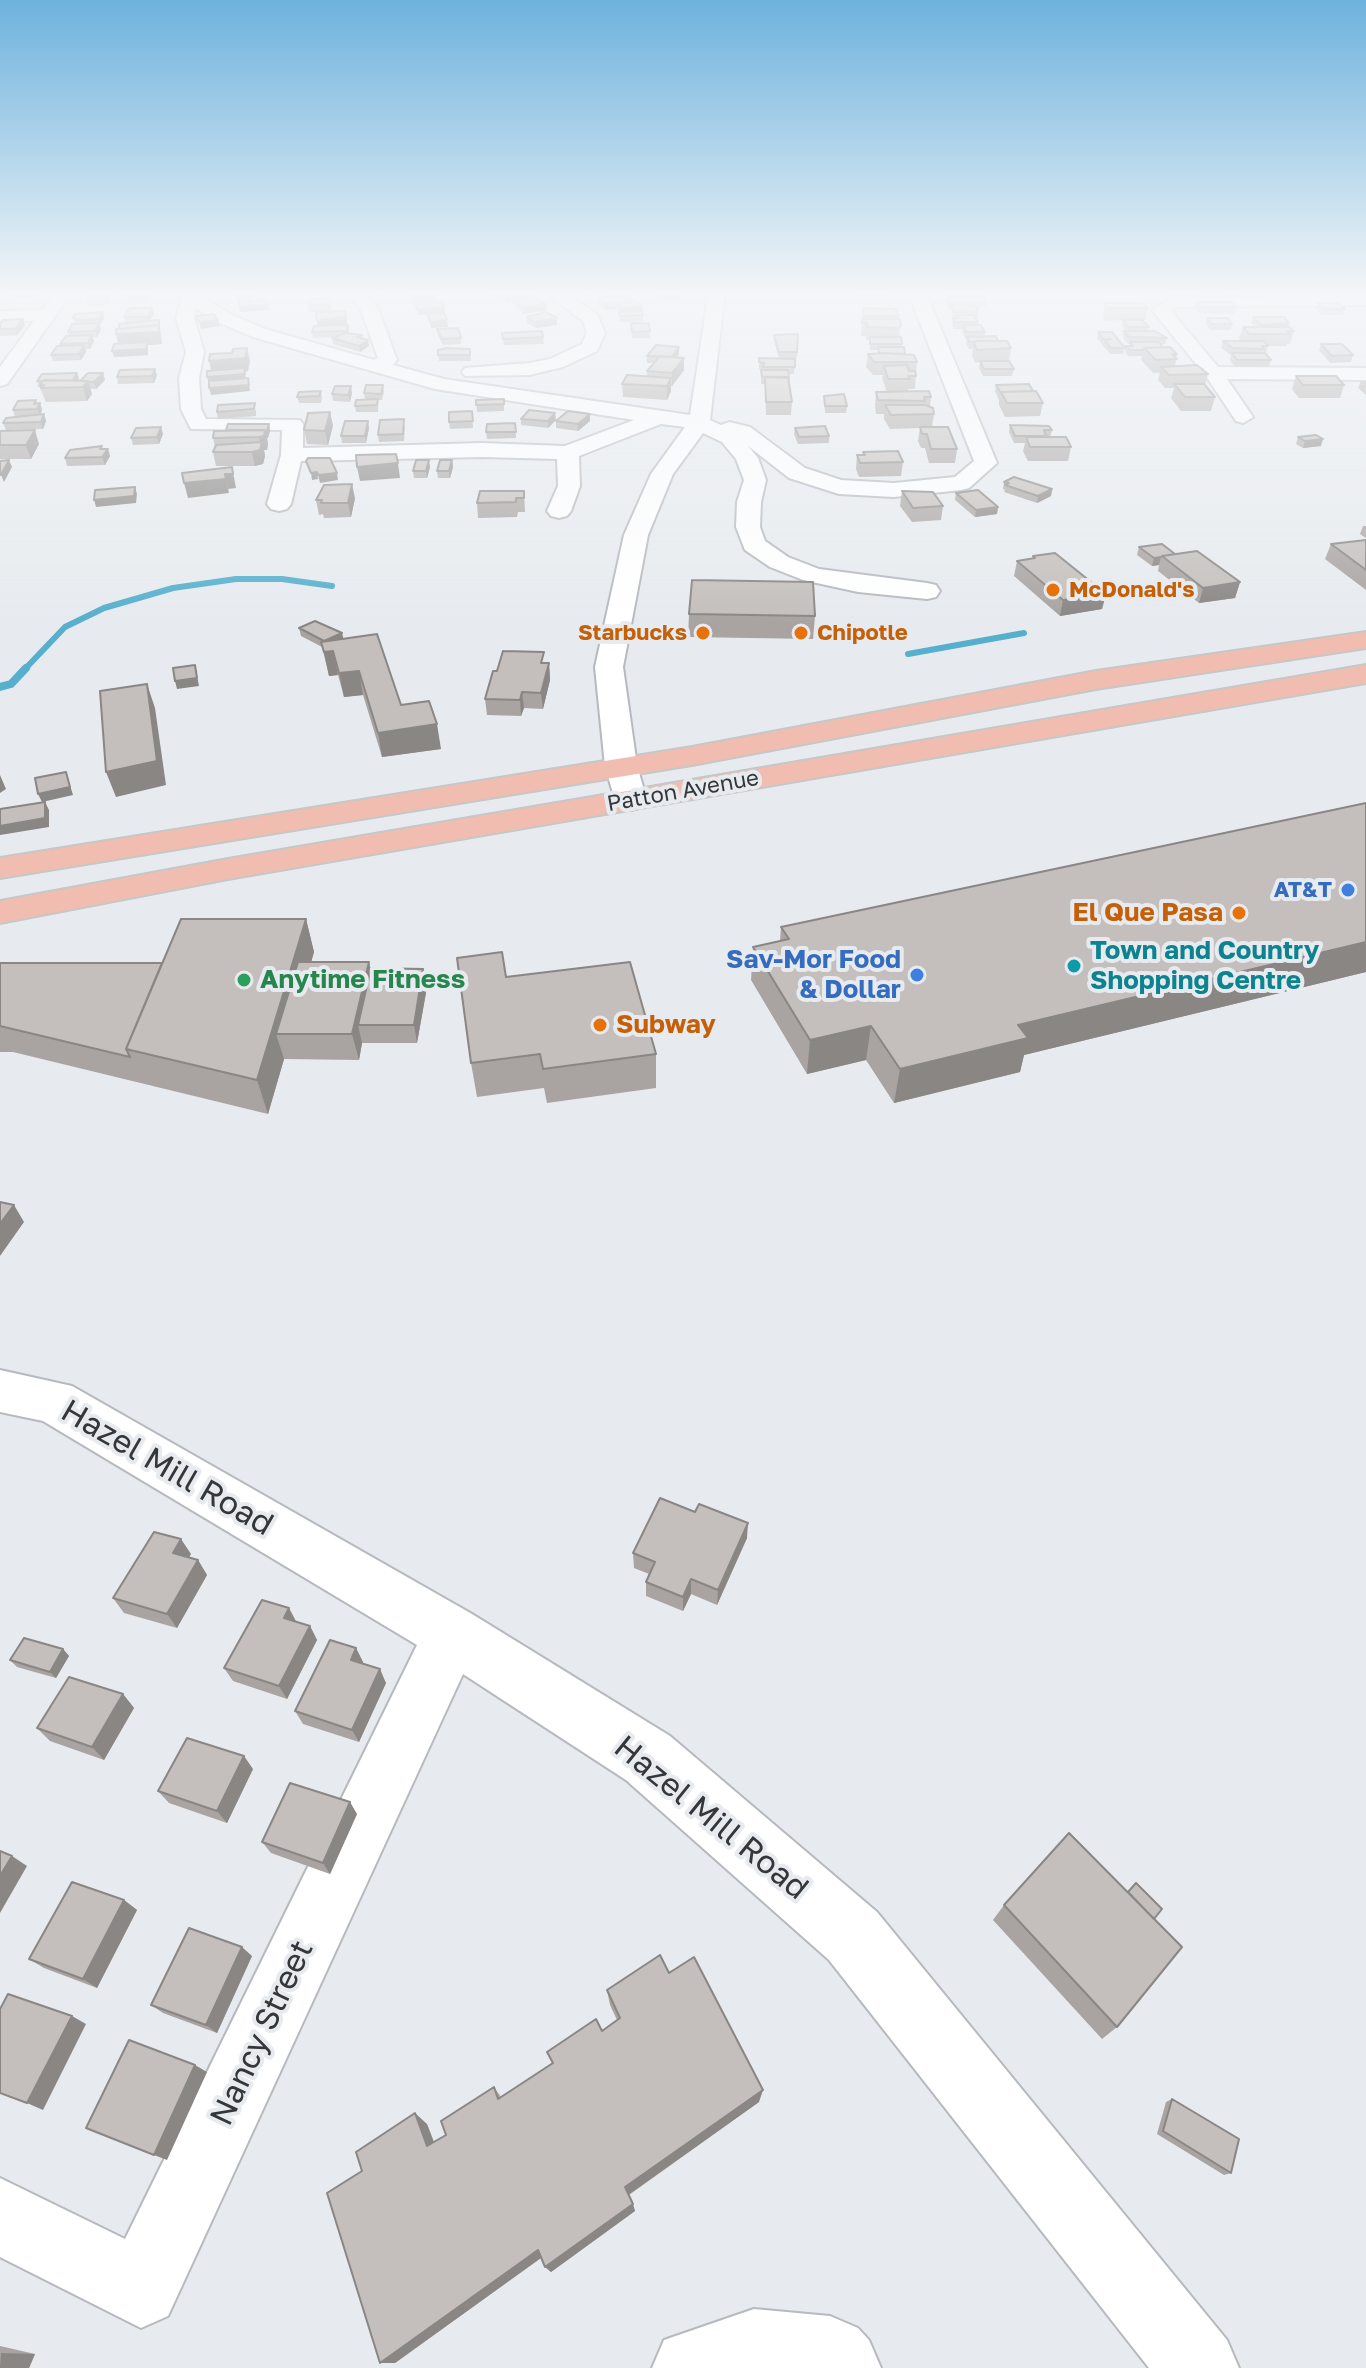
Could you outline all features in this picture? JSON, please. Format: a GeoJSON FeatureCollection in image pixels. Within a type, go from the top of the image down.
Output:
{"type":"FeatureCollection","features":[{"type":"Feature","properties":{"kind":"main road","name":"Patton Avenue"},"geometry":{"type":"LineString","coordinates":[[0,868],[692,756],[1096,680],[1366,640]]}},
{"type":"Feature","properties":{"kind":"main road","name":"Patton Avenue"},"geometry":{"type":"LineString","coordinates":[[0,912],[228,869],[1366,674]]}},
{"type":"Feature","properties":{"kind":"street"},"geometry":{"type":"LineString","coordinates":[[191,402],[198,425],[293,424],[292,455],[279,504]]}},
{"type":"Feature","properties":{"kind":"street"},"geometry":{"type":"LineString","coordinates":[[421,402],[427,402]]}},
{"type":"Feature","properties":{"kind":"street"},"geometry":{"type":"LineString","coordinates":[[547,402],[743,431],[797,473],[839,487],[894,490],[961,483],[986,463],[961,402]]}},
{"type":"Feature","properties":{"kind":"street"},"geometry":{"type":"LineString","coordinates":[[631,800],[621,766],[608,673],[636,535],[662,474],[699,423],[702,402]]}},
{"type":"Feature","properties":{"kind":"street"},"geometry":{"type":"LineString","coordinates":[[1232,402],[1243,417]]}},
{"type":"Feature","properties":{"kind":"street"},"geometry":{"type":"LineString","coordinates":[[292,455],[482,450],[568,453],[658,417]]}},
{"type":"Feature","properties":{"kind":"street"},"geometry":{"type":"LineString","coordinates":[[699,423],[730,437],[747,458],[755,480],[749,502],[748,527],[754,545],[779,562],[812,575],[858,584],[927,591]]}},
{"type":"Feature","properties":{"kind":"street"},"geometry":{"type":"LineString","coordinates":[[559,511],[569,486],[568,453]]}},
{"type":"Feature","properties":{"kind":"street","name":"Hazel Mill Road"},"geometry":{"type":"LineString","coordinates":[[0,1391],[54,1401],[452,1634],[648,1758],[853,1936],[1199,2368]]}},
{"type":"Feature","properties":{"kind":"street","name":"Nancy Street"},"geometry":{"type":"LineString","coordinates":[[0,2216],[141,2289],[452,1634]]}},
{"type":"Feature","properties":{"kind":"street"},"geometry":{"type":"LineString","coordinates":[[692,2368],[754,2349],[830,2356],[841,2368]]}},
{"type":"Feature","properties":{"kind":"building"},"geometry":{"type":"Polygon","coordinates":[[[18,402],[40,403],[37,409],[13,410],[18,402]]]}},
{"type":"Feature","properties":{"kind":"building"},"geometry":{"type":"Polygon","coordinates":[[[356,402],[378,402],[377,405],[355,406],[356,402]]]}},
{"type":"Feature","properties":{"kind":"building"},"geometry":{"type":"Polygon","coordinates":[[[476,402],[504,402],[504,404],[476,405],[476,402]]]}},
{"type":"Feature","properties":{"kind":"building"},"geometry":{"type":"Polygon","coordinates":[[[825,402],[846,402],[847,406],[825,406],[825,402]]]}},
{"type":"Feature","properties":{"kind":"building"},"geometry":{"type":"Polygon","coordinates":[[[1006,402],[1043,403],[1007,403],[1006,402]]]}},
{"type":"Feature","properties":{"kind":"building"},"geometry":{"type":"Polygon","coordinates":[[[255,403],[254,409],[217,412],[218,405],[255,403]]]}},
{"type":"Feature","properties":{"kind":"building"},"geometry":{"type":"Polygon","coordinates":[[[885,405],[925,405],[933,408],[934,414],[891,415],[885,405]]]}},
{"type":"Feature","properties":{"kind":"building"},"geometry":{"type":"Polygon","coordinates":[[[529,410],[555,413],[548,421],[521,419],[529,410]]]}},
{"type":"Feature","properties":{"kind":"building"},"geometry":{"type":"Polygon","coordinates":[[[472,411],[473,421],[449,422],[449,412],[472,411]]]}},
{"type":"Feature","properties":{"kind":"building"},"geometry":{"type":"Polygon","coordinates":[[[568,411],[590,414],[578,424],[556,421],[568,411]]]}},
{"type":"Feature","properties":{"kind":"building"},"geometry":{"type":"Polygon","coordinates":[[[330,412],[325,431],[304,430],[308,413],[330,412]]]}},
{"type":"Feature","properties":{"kind":"building"},"geometry":{"type":"Polygon","coordinates":[[[44,414],[41,422],[3,423],[6,418],[44,414]]]}},
{"type":"Feature","properties":{"kind":"building"},"geometry":{"type":"Polygon","coordinates":[[[404,419],[403,434],[378,435],[380,420],[404,419]]]}},
{"type":"Feature","properties":{"kind":"building"},"geometry":{"type":"Polygon","coordinates":[[[345,421],[368,421],[365,436],[341,436],[345,421]]]}},
{"type":"Feature","properties":{"kind":"building"},"geometry":{"type":"Polygon","coordinates":[[[515,423],[516,432],[486,432],[487,424],[515,423]]]}},
{"type":"Feature","properties":{"kind":"building"},"geometry":{"type":"Polygon","coordinates":[[[228,424],[269,424],[265,431],[226,430],[228,424]]]}},
{"type":"Feature","properties":{"kind":"building"},"geometry":{"type":"Polygon","coordinates":[[[1010,425],[1049,426],[1052,430],[1044,430],[1046,436],[1015,436],[1010,425]]]}},
{"type":"Feature","properties":{"kind":"building"},"geometry":{"type":"Polygon","coordinates":[[[825,426],[829,436],[799,437],[795,428],[825,426]]]}},
{"type":"Feature","properties":{"kind":"building"},"geometry":{"type":"Polygon","coordinates":[[[161,427],[157,437],[131,438],[136,428],[161,427]]]}},
{"type":"Feature","properties":{"kind":"building"},"geometry":{"type":"Polygon","coordinates":[[[920,427],[948,427],[957,449],[931,449],[927,434],[922,434],[920,427]]]}},
{"type":"Feature","properties":{"kind":"building"},"geometry":{"type":"Polygon","coordinates":[[[35,430],[26,445],[0,445],[0,431],[35,430]]]}},
{"type":"Feature","properties":{"kind":"building"},"geometry":{"type":"Polygon","coordinates":[[[265,430],[264,436],[259,437],[213,438],[214,431],[265,430]]]}},
{"type":"Feature","properties":{"kind":"building"},"geometry":{"type":"Polygon","coordinates":[[[1316,435],[1323,439],[1305,441],[1298,437],[1316,435]]]}},
{"type":"Feature","properties":{"kind":"building"},"geometry":{"type":"Polygon","coordinates":[[[1026,437],[1066,437],[1071,447],[1030,447],[1026,437]]]}},
{"type":"Feature","properties":{"kind":"building"},"geometry":{"type":"Polygon","coordinates":[[[262,442],[260,450],[252,452],[213,452],[216,445],[262,442]]]}},
{"type":"Feature","properties":{"kind":"building"},"geometry":{"type":"Polygon","coordinates":[[[102,446],[100,449],[108,449],[102,457],[65,458],[70,450],[102,446]]]}},
{"type":"Feature","properties":{"kind":"building"},"geometry":{"type":"Polygon","coordinates":[[[898,451],[903,462],[860,463],[857,455],[865,455],[863,452],[898,451]]]}},
{"type":"Feature","properties":{"kind":"building"},"geometry":{"type":"Polygon","coordinates":[[[396,454],[398,463],[357,467],[356,455],[396,454]]]}},
{"type":"Feature","properties":{"kind":"building"},"geometry":{"type":"Polygon","coordinates":[[[308,458],[330,458],[337,473],[311,473],[306,461],[308,458]]]}},
{"type":"Feature","properties":{"kind":"building"},"geometry":{"type":"Polygon","coordinates":[[[9,460],[1,475],[0,475],[0,461],[9,460]]]}},
{"type":"Feature","properties":{"kind":"building"},"geometry":{"type":"Polygon","coordinates":[[[416,460],[429,460],[426,471],[413,471],[416,460]]]}},
{"type":"Feature","properties":{"kind":"building"},"geometry":{"type":"Polygon","coordinates":[[[440,460],[452,460],[449,471],[437,471],[440,460]]]}},
{"type":"Feature","properties":{"kind":"building"},"geometry":{"type":"Polygon","coordinates":[[[232,467],[233,474],[225,474],[226,479],[184,483],[182,473],[232,467]]]}},
{"type":"Feature","properties":{"kind":"building"},"geometry":{"type":"Polygon","coordinates":[[[1014,477],[1052,489],[1038,496],[1005,485],[1009,483],[1004,482],[1014,477]]]}},
{"type":"Feature","properties":{"kind":"building"},"geometry":{"type":"Polygon","coordinates":[[[352,484],[348,503],[321,503],[322,500],[316,500],[324,485],[352,484]]]}},
{"type":"Feature","properties":{"kind":"building"},"geometry":{"type":"Polygon","coordinates":[[[135,487],[134,496],[94,500],[95,490],[135,487]]]}},
{"type":"Feature","properties":{"kind":"building"},"geometry":{"type":"Polygon","coordinates":[[[978,490],[998,507],[976,510],[956,493],[978,490]]]}},
{"type":"Feature","properties":{"kind":"building"},"geometry":{"type":"Polygon","coordinates":[[[480,491],[524,491],[524,498],[516,498],[516,502],[477,503],[480,491]]]}},
{"type":"Feature","properties":{"kind":"building"},"geometry":{"type":"Polygon","coordinates":[[[902,491],[933,492],[943,506],[913,508],[902,491]]]}},
{"type":"Feature","properties":{"kind":"building"},"geometry":{"type":"Polygon","coordinates":[[[1366,540],[1366,570],[1331,544],[1366,540]]]}},
{"type":"Feature","properties":{"kind":"building"},"geometry":{"type":"Polygon","coordinates":[[[1162,544],[1175,554],[1154,558],[1139,547],[1162,544]]]}},
{"type":"Feature","properties":{"kind":"building"},"geometry":{"type":"Polygon","coordinates":[[[1197,551],[1240,582],[1203,588],[1162,556],[1197,551]]]}},
{"type":"Feature","properties":{"kind":"building"},"geometry":{"type":"Polygon","coordinates":[[[1055,553],[1106,594],[1063,600],[1017,561],[1055,553]]]}},
{"type":"Feature","properties":{"kind":"building"},"geometry":{"type":"Polygon","coordinates":[[[692,580],[813,582],[815,616],[689,614],[692,580]]]}},
{"type":"Feature","properties":{"kind":"building"},"geometry":{"type":"Polygon","coordinates":[[[315,621],[342,633],[324,641],[299,628],[315,621]]]}},
{"type":"Feature","properties":{"kind":"building"},"geometry":{"type":"Polygon","coordinates":[[[377,634],[401,705],[429,701],[437,724],[378,733],[359,671],[339,673],[333,651],[324,652],[321,642],[377,634]]]}},
{"type":"Feature","properties":{"kind":"building"},"geometry":{"type":"Polygon","coordinates":[[[503,651],[544,652],[541,663],[549,663],[541,693],[522,692],[520,700],[485,699],[503,651]]]}},
{"type":"Feature","properties":{"kind":"building"},"geometry":{"type":"Polygon","coordinates":[[[195,665],[197,678],[175,681],[173,668],[195,665]]]}},
{"type":"Feature","properties":{"kind":"building"},"geometry":{"type":"Polygon","coordinates":[[[147,684],[157,761],[106,772],[100,691],[147,684]]]}},
{"type":"Feature","properties":{"kind":"building"},"geometry":{"type":"Polygon","coordinates":[[[66,772],[70,787],[38,794],[35,778],[66,772]]]}},
{"type":"Feature","properties":{"kind":"building"},"geometry":{"type":"Polygon","coordinates":[[[45,802],[45,818],[0,826],[0,809],[45,802]]]}},
{"type":"Feature","properties":{"kind":"building","name":"Town and Country Shopping Centre"},"geometry":{"type":"Polygon","coordinates":[[[1366,803],[1366,942],[1018,1025],[1028,1038],[900,1069],[871,1026],[810,1040],[753,947],[789,939],[781,927],[1366,803]]]}},
{"type":"Feature","properties":{"kind":"building"},"geometry":{"type":"Polygon","coordinates":[[[181,919],[306,919],[257,1080],[126,1049],[181,919]]]}},
{"type":"Feature","properties":{"kind":"building"},"geometry":{"type":"Polygon","coordinates":[[[502,952],[506,977],[630,962],[656,1054],[543,1069],[540,1054],[471,1063],[457,958],[502,952]]]}},
{"type":"Feature","properties":{"kind":"building"},"geometry":{"type":"Polygon","coordinates":[[[298,962],[369,962],[352,1034],[276,1034],[298,962]]]}},
{"type":"Feature","properties":{"kind":"building"},"geometry":{"type":"Polygon","coordinates":[[[0,963],[162,963],[126,1049],[130,1057],[0,1026],[0,963]]]}},
{"type":"Feature","properties":{"kind":"building"},"geometry":{"type":"Polygon","coordinates":[[[371,968],[423,969],[414,1025],[358,1025],[371,968]]]}},
{"type":"Feature","properties":{"kind":"building"},"geometry":{"type":"Polygon","coordinates":[[[0,1202],[14,1205],[0,1224],[0,1202]]]}},
{"type":"Feature","properties":{"kind":"building"},"geometry":{"type":"Polygon","coordinates":[[[660,1498],[695,1512],[699,1504],[748,1523],[718,1590],[691,1579],[683,1597],[646,1582],[655,1562],[633,1553],[660,1498]]]}},
{"type":"Feature","properties":{"kind":"building"},"geometry":{"type":"Polygon","coordinates":[[[154,1532],[181,1539],[173,1553],[198,1560],[167,1614],[113,1598],[154,1532]]]}},
{"type":"Feature","properties":{"kind":"building"},"geometry":{"type":"Polygon","coordinates":[[[262,1600],[289,1608],[284,1618],[310,1626],[279,1686],[224,1668],[262,1600]]]}},
{"type":"Feature","properties":{"kind":"building"},"geometry":{"type":"Polygon","coordinates":[[[24,1638],[63,1649],[50,1672],[10,1660],[24,1638]]]}},
{"type":"Feature","properties":{"kind":"building"},"geometry":{"type":"Polygon","coordinates":[[[330,1640],[356,1648],[351,1660],[380,1669],[352,1730],[295,1711],[330,1640]]]}},
{"type":"Feature","properties":{"kind":"building"},"geometry":{"type":"Polygon","coordinates":[[[69,1677],[123,1694],[92,1747],[37,1728],[69,1677]]]}},
{"type":"Feature","properties":{"kind":"building"},"geometry":{"type":"Polygon","coordinates":[[[187,1738],[244,1756],[217,1811],[158,1791],[187,1738]]]}},
{"type":"Feature","properties":{"kind":"building"},"geometry":{"type":"Polygon","coordinates":[[[290,1783],[350,1802],[323,1863],[262,1842],[290,1783]]]}},
{"type":"Feature","properties":{"kind":"building"},"geometry":{"type":"Polygon","coordinates":[[[1069,1833],[1182,1947],[1117,2027],[1004,1905],[1069,1833]]]}},
{"type":"Feature","properties":{"kind":"building"},"geometry":{"type":"Polygon","coordinates":[[[0,1851],[12,1856],[0,1876],[0,1851]]]}},
{"type":"Feature","properties":{"kind":"building"},"geometry":{"type":"Polygon","coordinates":[[[72,1882],[124,1900],[83,1979],[29,1959],[72,1882]]]}},
{"type":"Feature","properties":{"kind":"building"},"geometry":{"type":"Polygon","coordinates":[[[1136,1883],[1162,1909],[1154,1919],[1128,1892],[1136,1883]]]}},
{"type":"Feature","properties":{"kind":"building"},"geometry":{"type":"Polygon","coordinates":[[[189,1928],[242,1947],[206,2025],[151,2005],[189,1928]]]}},
{"type":"Feature","properties":{"kind":"building"},"geometry":{"type":"Polygon","coordinates":[[[660,1955],[669,1973],[694,1957],[763,2090],[625,2187],[633,2204],[545,2267],[538,2250],[380,2363],[327,2193],[362,2171],[356,2152],[415,2113],[427,2146],[446,2135],[441,2121],[494,2087],[498,2099],[553,2063],[547,2052],[596,2019],[602,2031],[620,2018],[607,1990],[660,1955]]]}},
{"type":"Feature","properties":{"kind":"building"},"geometry":{"type":"Polygon","coordinates":[[[8,1994],[72,2016],[27,2103],[0,2093],[0,2009],[8,1994]]]}},
{"type":"Feature","properties":{"kind":"building"},"geometry":{"type":"Polygon","coordinates":[[[129,2040],[195,2065],[154,2155],[86,2128],[129,2040]]]}},
{"type":"Feature","properties":{"kind":"building"},"geometry":{"type":"Polygon","coordinates":[[[1172,2099],[1239,2139],[1231,2173],[1163,2131],[1172,2099]]]}},
{"type":"Feature","properties":{"kind":"waterway"},"geometry":{"type":"LineString","coordinates":[[24,670],[65,627],[104,608],[173,588],[236,579],[282,579],[332,586]]}},
{"type":"Feature","properties":{"kind":"waterway"},"geometry":{"type":"LineString","coordinates":[[908,654],[1024,633]]}},
{"type":"Feature","properties":{"kind":"waterway"},"geometry":{"type":"LineString","coordinates":[[0,687],[11,684],[26,668]]}},
{"type":"Feature","properties":{"kind":"place","name":"McDonald's"},"geometry":{"type":"Point","coordinates":[1053,590]}},
{"type":"Feature","properties":{"kind":"place","name":"Starbucks"},"geometry":{"type":"Point","coordinates":[703,633]}},
{"type":"Feature","properties":{"kind":"place","name":"Chipotle"},"geometry":{"type":"Point","coordinates":[801,633]}},
{"type":"Feature","properties":{"kind":"place","name":"AT&T"},"geometry":{"type":"Point","coordinates":[1348,890]}},
{"type":"Feature","properties":{"kind":"place","name":"El Que Pasa"},"geometry":{"type":"Point","coordinates":[1239,913]}},
{"type":"Feature","properties":{"kind":"place","name":"Town and Country Shopping Centre"},"geometry":{"type":"Point","coordinates":[1074,966]}},
{"type":"Feature","properties":{"kind":"place","name":"Sav-Mor Food & Dollar"},"geometry":{"type":"Point","coordinates":[917,975]}},
{"type":"Feature","properties":{"kind":"place","name":"Anytime Fitness"},"geometry":{"type":"Point","coordinates":[244,980]}},
{"type":"Feature","properties":{"kind":"place","name":"Subway"},"geometry":{"type":"Point","coordinates":[600,1025]}}]}
